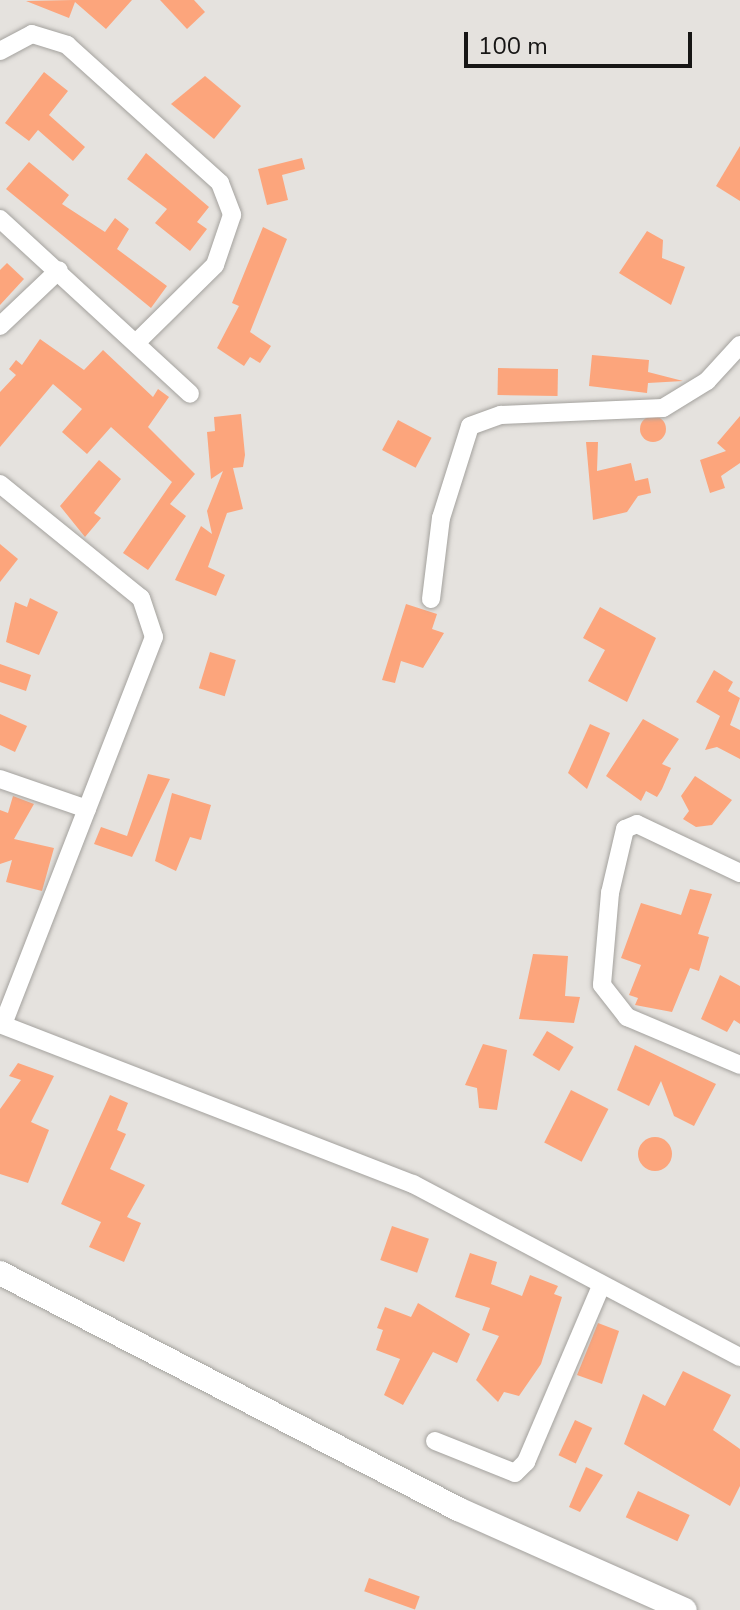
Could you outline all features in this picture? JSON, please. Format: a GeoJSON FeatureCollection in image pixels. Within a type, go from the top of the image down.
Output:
{"type":"FeatureCollection","features":[{"type":"Feature","properties":{"kind":"main road"},"geometry":{"type":"LineString","coordinates":[[0,1273],[458,1509],[685,1610]]}},
{"type":"Feature","properties":{"kind":"street"},"geometry":{"type":"LineString","coordinates":[[0,51],[32,34],[67,45],[220,183],[232,215],[215,265],[139,340]]}},
{"type":"Feature","properties":{"kind":"street"},"geometry":{"type":"LineString","coordinates":[[0,219],[139,340],[190,394]]}},
{"type":"Feature","properties":{"kind":"street"},"geometry":{"type":"LineString","coordinates":[[0,326],[59,270]]}},
{"type":"Feature","properties":{"kind":"street"},"geometry":{"type":"LineString","coordinates":[[431,599],[441,518],[470,426],[501,415],[663,408],[707,381],[740,345]]}},
{"type":"Feature","properties":{"kind":"street"},"geometry":{"type":"LineString","coordinates":[[0,484],[141,598],[154,628],[146,672],[87,809],[2,1024],[413,1184],[740,1357]]}},
{"type":"Feature","properties":{"kind":"street"},"geometry":{"type":"LineString","coordinates":[[0,779],[87,809]]}},
{"type":"Feature","properties":{"kind":"street"},"geometry":{"type":"LineString","coordinates":[[740,873],[637,824],[625,829],[602,985],[627,1017],[740,1065]]}},
{"type":"Feature","properties":{"kind":"street"},"geometry":{"type":"LineString","coordinates":[[435,1441],[515,1473],[526,1462],[601,1286]]}},
{"type":"Feature","properties":{"kind":"building"},"geometry":{"type":"Polygon","coordinates":[[[132,0],[106,29],[75,2],[69,18],[26,1],[132,0]]]}},
{"type":"Feature","properties":{"kind":"building"},"geometry":{"type":"Polygon","coordinates":[[[160,0],[194,0],[205,12],[187,29],[160,0]]]}},
{"type":"Feature","properties":{"kind":"building"},"geometry":{"type":"Polygon","coordinates":[[[44,72],[68,91],[49,115],[85,147],[73,161],[38,130],[29,141],[5,123],[44,72]]]}},
{"type":"Feature","properties":{"kind":"building"},"geometry":{"type":"Polygon","coordinates":[[[205,76],[241,106],[214,139],[171,104],[205,76]]]}},
{"type":"Feature","properties":{"kind":"building"},"geometry":{"type":"Polygon","coordinates":[[[740,146],[740,201],[716,186],[740,146]]]}},
{"type":"Feature","properties":{"kind":"building"},"geometry":{"type":"Polygon","coordinates":[[[146,153],[209,207],[197,222],[207,229],[190,251],[155,223],[167,209],[127,179],[146,153]]]}},
{"type":"Feature","properties":{"kind":"building"},"geometry":{"type":"Polygon","coordinates":[[[302,158],[305,169],[282,175],[288,200],[267,205],[258,169],[302,158]]]}},
{"type":"Feature","properties":{"kind":"building"},"geometry":{"type":"Polygon","coordinates":[[[29,162],[69,195],[62,204],[105,232],[115,218],[129,229],[117,249],[167,286],[151,308],[6,189],[29,162]]]}},
{"type":"Feature","properties":{"kind":"building"},"geometry":{"type":"Polygon","coordinates":[[[263,227],[287,239],[250,332],[271,346],[260,363],[250,357],[244,366],[217,348],[239,306],[232,303],[263,227]]]}},
{"type":"Feature","properties":{"kind":"building"},"geometry":{"type":"Polygon","coordinates":[[[647,231],[663,240],[662,258],[685,267],[671,305],[619,273],[647,231]]]}},
{"type":"Feature","properties":{"kind":"building"},"geometry":{"type":"Polygon","coordinates":[[[7,263],[24,279],[0,305],[0,270],[7,263]]]}},
{"type":"Feature","properties":{"kind":"building"},"geometry":{"type":"Polygon","coordinates":[[[40,339],[84,370],[103,350],[153,397],[158,389],[169,397],[148,427],[195,474],[170,504],[186,516],[148,570],[123,553],[172,482],[111,427],[87,454],[62,432],[82,409],[53,384],[0,447],[0,392],[16,375],[9,369],[16,360],[22,365],[40,339]]]}},
{"type":"Feature","properties":{"kind":"building"},"geometry":{"type":"Polygon","coordinates":[[[592,355],[649,360],[648,372],[683,381],[648,383],[647,393],[589,386],[592,355]]]}},
{"type":"Feature","properties":{"kind":"building"},"geometry":{"type":"Polygon","coordinates":[[[498,368],[558,369],[558,396],[498,395],[498,368]]]}},
{"type":"Feature","properties":{"kind":"building"},"geometry":{"type":"Polygon","coordinates":[[[241,414],[245,455],[243,467],[233,468],[243,509],[227,513],[208,567],[225,575],[216,596],[175,580],[201,526],[212,534],[207,511],[223,471],[211,479],[207,432],[215,431],[214,417],[241,414]]]}},
{"type":"Feature","properties":{"kind":"building"},"geometry":{"type":"Polygon","coordinates":[[[653,416],[662,420],[666,429],[662,438],[653,442],[644,438],[640,429],[644,420],[653,416]]]}},
{"type":"Feature","properties":{"kind":"building"},"geometry":{"type":"Polygon","coordinates":[[[740,416],[740,463],[721,476],[725,488],[710,493],[700,460],[726,451],[717,443],[740,416]]]}},
{"type":"Feature","properties":{"kind":"building"},"geometry":{"type":"Polygon","coordinates":[[[398,420],[432,438],[416,468],[382,450],[398,420]]]}},
{"type":"Feature","properties":{"kind":"building"},"geometry":{"type":"Polygon","coordinates":[[[586,442],[598,442],[597,471],[631,463],[635,481],[648,478],[651,493],[638,496],[627,512],[593,520],[586,442]]]}},
{"type":"Feature","properties":{"kind":"building"},"geometry":{"type":"Polygon","coordinates":[[[99,460],[121,479],[94,513],[101,518],[85,537],[60,506],[99,460]]]}},
{"type":"Feature","properties":{"kind":"building"},"geometry":{"type":"Polygon","coordinates":[[[0,544],[18,559],[0,582],[0,544]]]}},
{"type":"Feature","properties":{"kind":"building"},"geometry":{"type":"Polygon","coordinates":[[[30,598],[58,612],[39,655],[6,642],[15,602],[27,607],[30,598]]]}},
{"type":"Feature","properties":{"kind":"building"},"geometry":{"type":"Polygon","coordinates":[[[406,604],[437,614],[432,629],[444,633],[423,668],[401,661],[395,683],[382,680],[406,604]]]}},
{"type":"Feature","properties":{"kind":"building"},"geometry":{"type":"Polygon","coordinates":[[[600,607],[656,638],[627,702],[588,681],[605,650],[583,638],[600,607]]]}},
{"type":"Feature","properties":{"kind":"building"},"geometry":{"type":"Polygon","coordinates":[[[210,652],[236,660],[225,696],[199,688],[210,652]]]}},
{"type":"Feature","properties":{"kind":"building"},"geometry":{"type":"Polygon","coordinates":[[[0,664],[31,675],[26,691],[0,682],[0,664]]]}},
{"type":"Feature","properties":{"kind":"building"},"geometry":{"type":"Polygon","coordinates":[[[714,670],[733,682],[728,691],[740,698],[730,725],[740,730],[740,759],[717,747],[705,750],[720,716],[696,702],[714,670]]]}},
{"type":"Feature","properties":{"kind":"building"},"geometry":{"type":"Polygon","coordinates":[[[0,714],[27,726],[15,752],[0,745],[0,714]]]}},
{"type":"Feature","properties":{"kind":"building"},"geometry":{"type":"Polygon","coordinates":[[[643,719],[679,739],[662,764],[671,768],[662,789],[657,797],[646,791],[641,801],[606,776],[643,719]]]}},
{"type":"Feature","properties":{"kind":"building"},"geometry":{"type":"Polygon","coordinates":[[[590,724],[610,733],[587,789],[568,773],[590,724]]]}},
{"type":"Feature","properties":{"kind":"building"},"geometry":{"type":"Polygon","coordinates":[[[148,774],[170,779],[132,857],[94,844],[101,827],[127,836],[148,774]]]}},
{"type":"Feature","properties":{"kind":"building"},"geometry":{"type":"Polygon","coordinates":[[[695,776],[732,800],[712,825],[696,827],[683,819],[689,811],[681,796],[695,776]]]}},
{"type":"Feature","properties":{"kind":"building"},"geometry":{"type":"Polygon","coordinates":[[[172,793],[211,805],[201,840],[190,837],[176,871],[155,861],[172,793]]]}},
{"type":"Feature","properties":{"kind":"building"},"geometry":{"type":"Polygon","coordinates":[[[13,796],[34,804],[14,839],[54,848],[42,891],[6,882],[12,860],[0,864],[0,810],[8,813],[13,796]]]}},
{"type":"Feature","properties":{"kind":"building"},"geometry":{"type":"Polygon","coordinates":[[[690,889],[712,894],[698,934],[709,937],[699,971],[690,968],[672,1012],[635,1005],[638,998],[629,995],[641,965],[621,958],[641,903],[681,915],[690,889]]]}},
{"type":"Feature","properties":{"kind":"building"},"geometry":{"type":"Polygon","coordinates":[[[533,954],[568,956],[565,996],[580,997],[574,1023],[519,1019],[533,954]]]}},
{"type":"Feature","properties":{"kind":"building"},"geometry":{"type":"Polygon","coordinates":[[[720,975],[740,986],[740,1024],[734,1020],[727,1032],[701,1019],[720,975]]]}},
{"type":"Feature","properties":{"kind":"building"},"geometry":{"type":"Polygon","coordinates":[[[547,1031],[574,1047],[559,1071],[533,1055],[547,1031]]]}},
{"type":"Feature","properties":{"kind":"building"},"geometry":{"type":"Polygon","coordinates":[[[483,1044],[507,1050],[497,1110],[479,1108],[477,1088],[465,1085],[483,1044]]]}},
{"type":"Feature","properties":{"kind":"building"},"geometry":{"type":"Polygon","coordinates":[[[635,1045],[716,1084],[694,1126],[674,1116],[661,1081],[649,1106],[617,1090],[635,1045]]]}},
{"type":"Feature","properties":{"kind":"building"},"geometry":{"type":"Polygon","coordinates":[[[18,1063],[54,1076],[31,1122],[49,1130],[28,1183],[0,1174],[0,1109],[21,1080],[9,1076],[18,1063]]]}},
{"type":"Feature","properties":{"kind":"building"},"geometry":{"type":"Polygon","coordinates":[[[571,1090],[608,1109],[582,1162],[544,1143],[571,1090]]]}},
{"type":"Feature","properties":{"kind":"building"},"geometry":{"type":"Polygon","coordinates":[[[110,1095],[128,1103],[117,1130],[126,1134],[110,1169],[145,1185],[127,1217],[141,1223],[124,1262],[89,1247],[101,1222],[61,1204],[110,1095]]]}},
{"type":"Feature","properties":{"kind":"building"},"geometry":{"type":"Polygon","coordinates":[[[655,1137],[667,1142],[672,1154],[667,1166],[655,1171],[643,1166],[638,1154],[643,1142],[655,1137]]]}},
{"type":"Feature","properties":{"kind":"building"},"geometry":{"type":"Polygon","coordinates":[[[392,1226],[429,1239],[417,1273],[380,1260],[392,1226]]]}},
{"type":"Feature","properties":{"kind":"building"},"geometry":{"type":"Polygon","coordinates":[[[470,1253],[497,1262],[491,1284],[522,1296],[530,1275],[558,1286],[554,1294],[562,1297],[541,1364],[519,1396],[504,1392],[498,1402],[476,1380],[499,1336],[482,1330],[490,1308],[455,1297],[470,1253]]]}},
{"type":"Feature","properties":{"kind":"building"},"geometry":{"type":"Polygon","coordinates":[[[418,1303],[470,1334],[457,1363],[433,1352],[403,1405],[384,1395],[400,1359],[376,1350],[383,1330],[377,1328],[385,1307],[411,1317],[418,1303]]]}},
{"type":"Feature","properties":{"kind":"building"},"geometry":{"type":"Polygon","coordinates":[[[598,1323],[619,1331],[602,1384],[577,1375],[598,1323]]]}},
{"type":"Feature","properties":{"kind":"building"},"geometry":{"type":"Polygon","coordinates":[[[683,1371],[731,1395],[713,1430],[740,1449],[740,1486],[730,1506],[624,1444],[643,1394],[665,1406],[683,1371]]]}},
{"type":"Feature","properties":{"kind":"building"},"geometry":{"type":"Polygon","coordinates":[[[575,1420],[592,1428],[576,1463],[559,1455],[575,1420]]]}},
{"type":"Feature","properties":{"kind":"building"},"geometry":{"type":"Polygon","coordinates":[[[586,1467],[603,1475],[580,1512],[569,1507],[586,1467]]]}},
{"type":"Feature","properties":{"kind":"building"},"geometry":{"type":"Polygon","coordinates":[[[638,1491],[690,1515],[677,1541],[626,1517],[638,1491]]]}},
{"type":"Feature","properties":{"kind":"building"},"geometry":{"type":"Polygon","coordinates":[[[369,1578],[420,1596],[415,1610],[364,1591],[369,1578]]]}}]}
